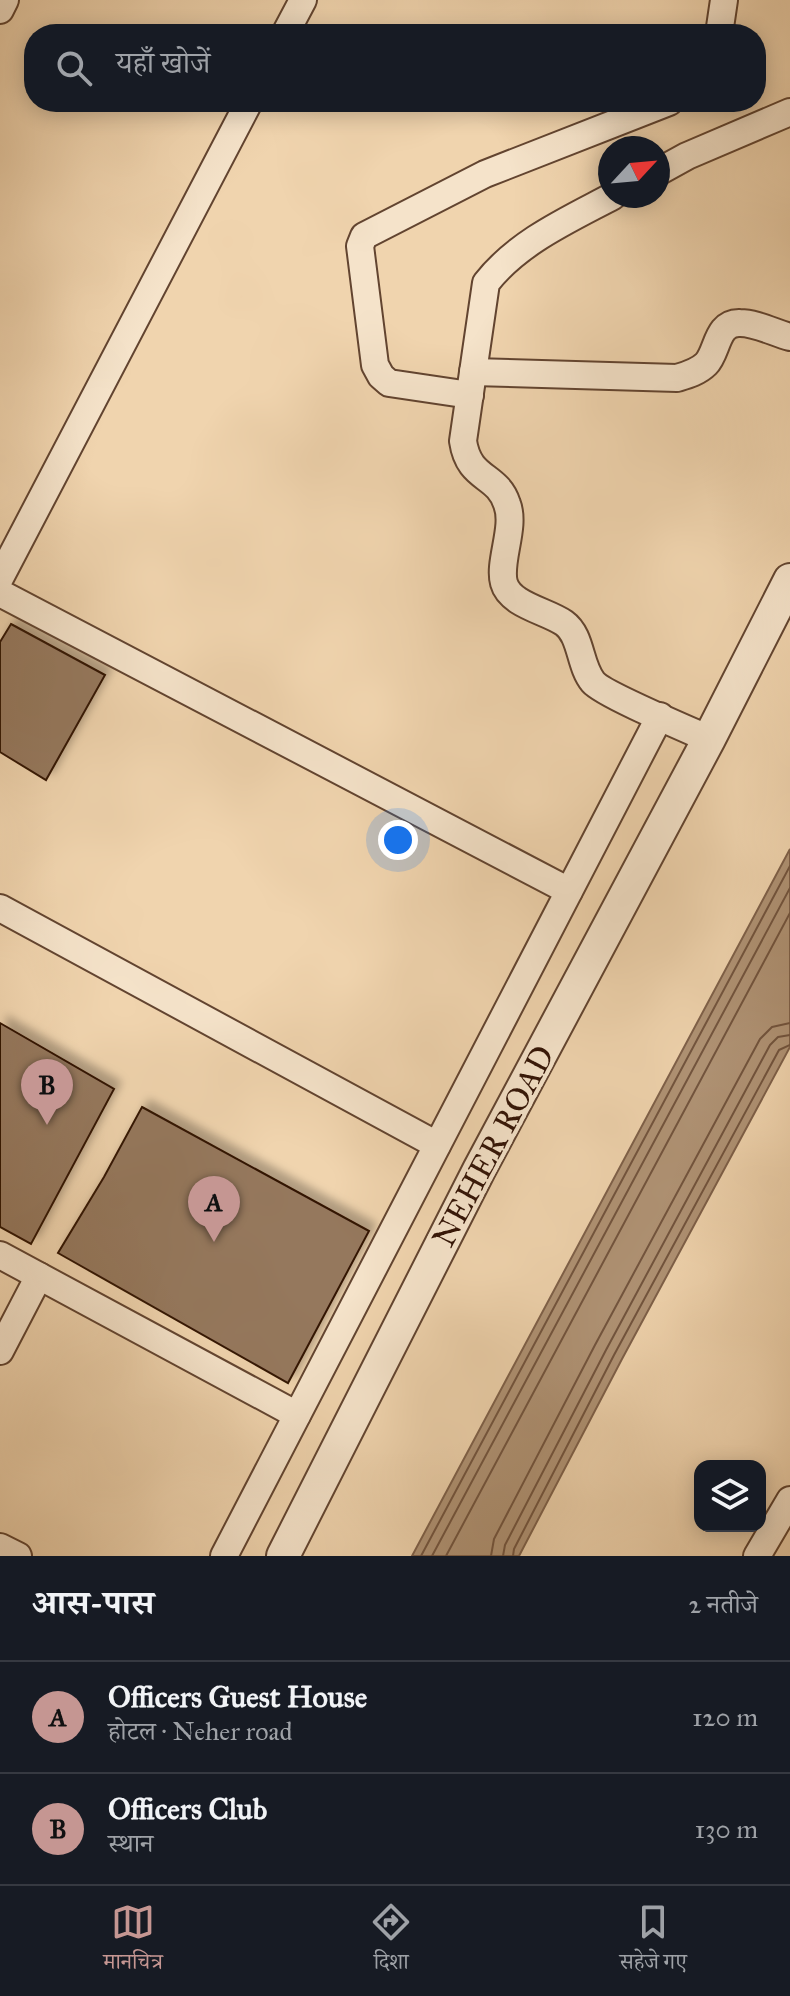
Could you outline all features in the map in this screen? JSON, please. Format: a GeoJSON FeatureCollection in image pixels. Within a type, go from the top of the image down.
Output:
{"type":"FeatureCollection","features":[{"type":"Feature","properties":{"kind":"street"},"geometry":{"type":"LineString","coordinates":[[0,10],[5,0]]}},
{"type":"Feature","properties":{"kind":"street"},"geometry":{"type":"LineString","coordinates":[[290,24],[303,0]]}},
{"type":"Feature","properties":{"kind":"street"},"geometry":{"type":"LineString","coordinates":[[720,24],[724,0]]}},
{"type":"Feature","properties":{"kind":"street"},"geometry":{"type":"LineString","coordinates":[[0,578],[244,112]]}},
{"type":"Feature","properties":{"kind":"street"},"geometry":{"type":"LineString","coordinates":[[643,112],[485,174],[364,236],[360,246],[375,365],[381,376],[389,383],[677,378],[708,363],[722,332],[729,325],[741,323],[790,337]]}},
{"type":"Feature","properties":{"kind":"street"},"geometry":{"type":"LineString","coordinates":[[670,165],[790,112]]}},
{"type":"Feature","properties":{"kind":"street"},"geometry":{"type":"LineString","coordinates":[[598,204],[526,244],[501,264],[486,283],[463,441],[465,456],[470,466],[498,488],[509,508],[504,582],[511,596],[566,624],[576,639],[584,668],[596,686],[709,739]]}},
{"type":"Feature","properties":{"kind":"street","name":"NEHER ROAD"},"geometry":{"type":"LineString","coordinates":[[283,1556],[479,1170],[709,739],[790,580]]}},
{"type":"Feature","properties":{"kind":"street"},"geometry":{"type":"LineString","coordinates":[[0,593],[569,891]]}},
{"type":"Feature","properties":{"kind":"street"},"geometry":{"type":"LineString","coordinates":[[224,1556],[660,716]]}},
{"type":"Feature","properties":{"kind":"street"},"geometry":{"type":"LineString","coordinates":[[0,908],[437,1145]]}},
{"type":"Feature","properties":{"kind":"street"},"geometry":{"type":"LineString","coordinates":[[0,1255],[297,1415]]}},
{"type":"Feature","properties":{"kind":"street"},"geometry":{"type":"LineString","coordinates":[[0,1351],[39,1276]]}},
{"type":"Feature","properties":{"kind":"street"},"geometry":{"type":"LineString","coordinates":[[757,1556],[782,1530],[790,1500]]}},
{"type":"Feature","properties":{"kind":"street"},"geometry":{"type":"LineString","coordinates":[[0,1547],[18,1556]]}},
{"type":"Feature","properties":{"kind":"water"},"geometry":{"type":"Polygon","coordinates":[[[790,849],[790,1047],[519,1556],[412,1556],[790,849]]]}},
{"type":"Feature","properties":{"kind":"building"},"geometry":{"type":"Polygon","coordinates":[[[11,624],[105,675],[46,780],[0,752],[0,642],[11,624]]]}},
{"type":"Feature","properties":{"kind":"building"},"geometry":{"type":"Polygon","coordinates":[[[0,1023],[114,1089],[31,1244],[0,1227],[0,1023]]]}},
{"type":"Feature","properties":{"kind":"building"},"geometry":{"type":"Polygon","coordinates":[[[142,1107],[369,1231],[288,1383],[58,1253],[142,1107]]]}},
{"type":"Feature","properties":{"kind":"place","name":"Officers Club"},"geometry":{"type":"Point","coordinates":[47,1125]}},
{"type":"Feature","properties":{"kind":"place","name":"Officers Guest House"},"geometry":{"type":"Point","coordinates":[214,1242]}}]}
